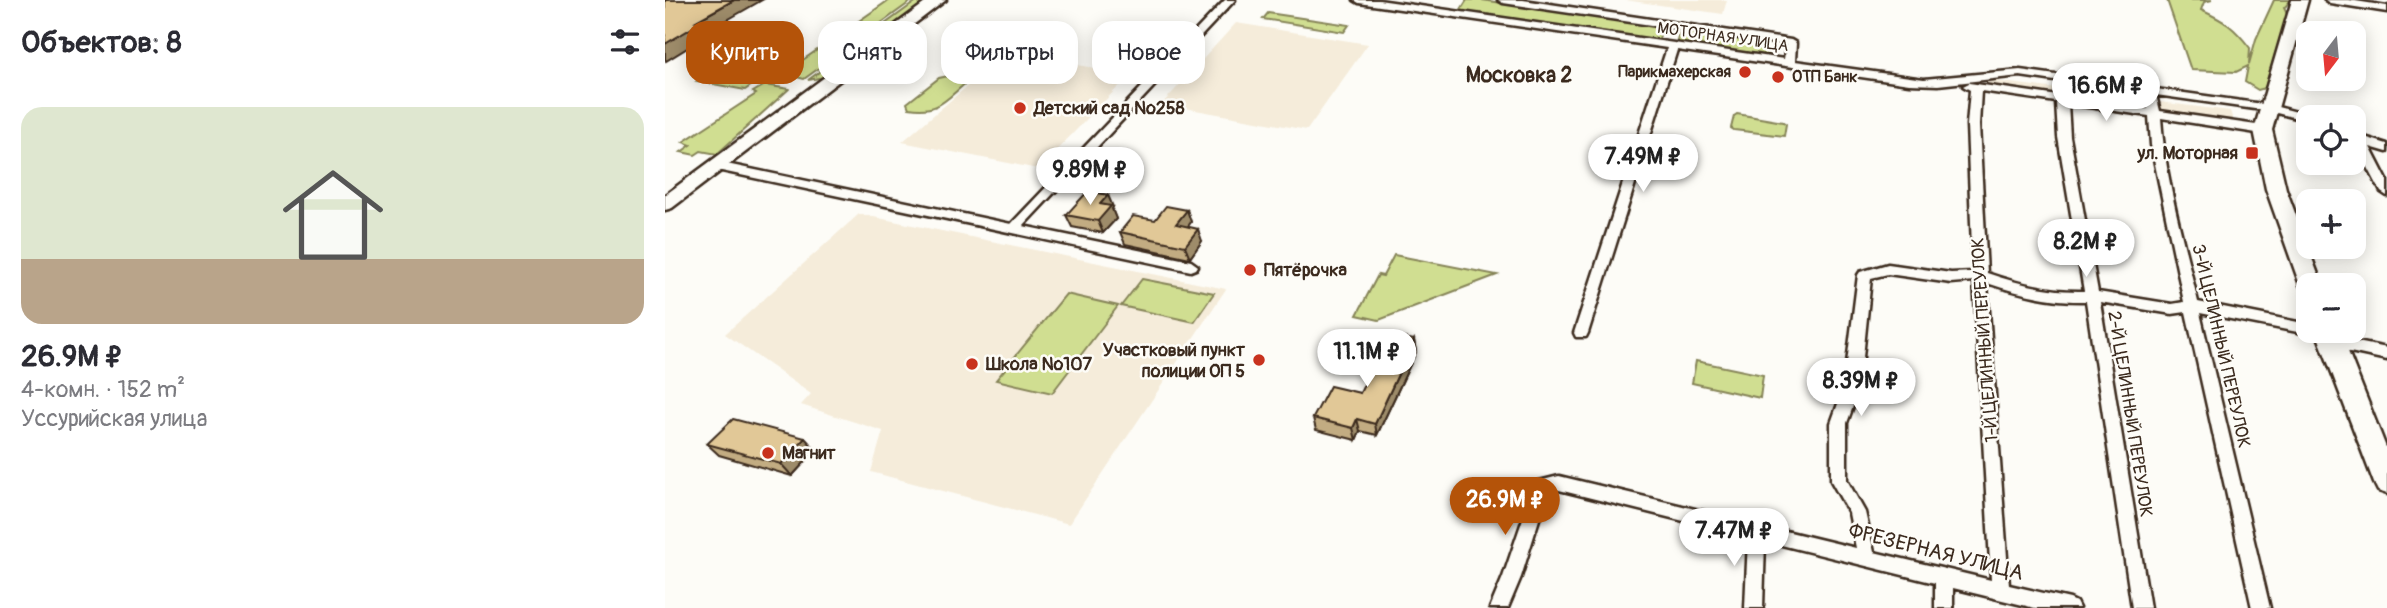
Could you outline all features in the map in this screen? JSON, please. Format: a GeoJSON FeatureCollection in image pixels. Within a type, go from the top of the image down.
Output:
{"type":"FeatureCollection","features":[{"type":"Feature","properties":{"kind":"main road"},"geometry":{"type":"LineString","coordinates":[[665,204],[939,0]]}},
{"type":"Feature","properties":{"kind":"main road"},"geometry":{"type":"LineString","coordinates":[[2300,0],[2263,130],[2265,152],[2275,185],[2307,273]]}},
{"type":"Feature","properties":{"kind":"main road"},"geometry":{"type":"LineString","coordinates":[[2326,343],[2387,482]]}},
{"type":"Feature","properties":{"kind":"street"},"geometry":{"type":"LineString","coordinates":[[1014,228],[1230,0]]}},
{"type":"Feature","properties":{"kind":"street","name":"МОТОРНАЯ УЛИЦА"},"geometry":{"type":"LineString","coordinates":[[1359,0],[1923,83],[1958,82],[2020,73],[2270,108],[2296,115]]}},
{"type":"Feature","properties":{"kind":"street","name":"МОТОРНАЯ УЛИЦА"},"geometry":{"type":"LineString","coordinates":[[1503,0],[1791,43],[1789,63]]}},
{"type":"Feature","properties":{"kind":"street"},"geometry":{"type":"LineString","coordinates":[[2330,0],[2387,9]]}},
{"type":"Feature","properties":{"kind":"street"},"geometry":{"type":"LineString","coordinates":[[1581,332],[1670,46],[1674,25]]}},
{"type":"Feature","properties":{"kind":"street","name":"МОТОРНАЯ УЛИЦА"},"geometry":{"type":"LineString","coordinates":[[1958,82],[1976,88],[2263,130]]}},
{"type":"Feature","properties":{"kind":"street","name":"1-Й ЦЕЛИННЫЙ ПЕРЕУЛОК"},"geometry":{"type":"LineString","coordinates":[[1976,88],[1973,125],[1980,276],[2001,591]]}},
{"type":"Feature","properties":{"kind":"street","name":"3-Й ЦЕЛИННЫЙ ПЕРЕУЛОК"},"geometry":{"type":"LineString","coordinates":[[2149,92],[2155,113],[2157,145],[2261,608]]}},
{"type":"Feature","properties":{"kind":"street","name":"2-Й ЦЕЛИННЫЙ ПЕРЕУЛОК"},"geometry":{"type":"LineString","coordinates":[[2062,101],[2064,137],[2141,608]]}},
{"type":"Feature","properties":{"kind":"street"},"geometry":{"type":"LineString","coordinates":[[2366,142],[2387,148]]}},
{"type":"Feature","properties":{"kind":"street"},"geometry":{"type":"LineString","coordinates":[[2366,155],[2387,192]]}},
{"type":"Feature","properties":{"kind":"street"},"geometry":{"type":"LineString","coordinates":[[717,166],[1191,266]]}},
{"type":"Feature","properties":{"kind":"street"},"geometry":{"type":"LineString","coordinates":[[1867,558],[1857,512],[1839,481],[1839,423],[1852,387],[1865,275],[1888,269],[1951,278],[1980,276],[2020,289],[2064,297],[2092,296],[2172,309],[2192,306],[2296,328]]}},
{"type":"Feature","properties":{"kind":"street"},"geometry":{"type":"LineString","coordinates":[[2351,343],[2387,354]]}},
{"type":"Feature","properties":{"kind":"street","name":"ФРЕЗЕРНАЯ УЛИЦА"},"geometry":{"type":"LineString","coordinates":[[1499,608],[1513,577],[1539,494],[1545,486],[1559,483],[2070,608]]}},
{"type":"Feature","properties":{"kind":"street"},"geometry":{"type":"LineString","coordinates":[[1754,608],[1757,531]]}},
{"type":"Feature","properties":{"kind":"street"},"geometry":{"type":"LineString","coordinates":[[1944,577],[1944,608]]}},
{"type":"Feature","properties":{"kind":"shaded area"},"geometry":{"type":"Polygon","coordinates":[[[1625,0],[1727,0],[1723,14],[1625,0]]]}},
{"type":"Feature","properties":{"kind":"shaded area"},"geometry":{"type":"Polygon","coordinates":[[[1236,23],[1368,44],[1307,130],[1162,104],[1180,84],[1205,84],[1205,57],[1236,23]]]}},
{"type":"Feature","properties":{"kind":"shaded area","name":"Детский сад №258"},"geometry":{"type":"Polygon","coordinates":[[[1078,65],[1092,67],[1092,84],[1121,84],[1038,169],[902,142],[970,84],[1078,84],[1078,65]]]}},
{"type":"Feature","properties":{"kind":"shaded area"},"geometry":{"type":"Polygon","coordinates":[[[1987,80],[2230,111],[2233,120],[1987,88],[1987,80]]]}},
{"type":"Feature","properties":{"kind":"shaded area","name":"Школа №107"},"geometry":{"type":"Polygon","coordinates":[[[859,214],[1226,289],[1069,524],[871,472],[883,431],[801,405],[811,394],[725,334],[859,214]]]}},
{"type":"Feature","properties":{"kind":"green space"},"geometry":{"type":"Polygon","coordinates":[[[889,0],[913,0],[884,21],[859,21],[889,0]]]}},
{"type":"Feature","properties":{"kind":"green space"},"geometry":{"type":"Polygon","coordinates":[[[918,0],[931,0],[902,21],[889,21],[918,0]]]}},
{"type":"Feature","properties":{"kind":"green space"},"geometry":{"type":"Polygon","coordinates":[[[1467,0],[1663,27],[1658,41],[1460,11],[1467,0]]]}},
{"type":"Feature","properties":{"kind":"green space"},"geometry":{"type":"Polygon","coordinates":[[[2167,0],[2212,0],[2204,2],[2201,10],[2223,21],[2239,35],[2250,48],[2249,64],[2256,39],[2274,0],[2291,0],[2284,8],[2287,14],[2265,88],[2258,90],[2245,82],[2248,66],[2236,72],[2191,70],[2167,0]]]}},
{"type":"Feature","properties":{"kind":"green space"},"geometry":{"type":"Polygon","coordinates":[[[1268,13],[1349,25],[1344,32],[1263,19],[1268,13]]]}},
{"type":"Feature","properties":{"kind":"green space"},"geometry":{"type":"Polygon","coordinates":[[[1680,30],[1755,41],[1771,57],[1676,43],[1680,30]]]}},
{"type":"Feature","properties":{"kind":"green space"},"geometry":{"type":"Polygon","coordinates":[[[818,49],[818,69],[804,79],[804,59],[818,49]]]}},
{"type":"Feature","properties":{"kind":"green space"},"geometry":{"type":"Polygon","coordinates":[[[939,78],[941,84],[965,84],[935,107],[909,108],[907,103],[939,78]]]}},
{"type":"Feature","properties":{"kind":"green space"},"geometry":{"type":"Polygon","coordinates":[[[713,84],[754,84],[745,90],[713,84]]]}},
{"type":"Feature","properties":{"kind":"green space"},"geometry":{"type":"Polygon","coordinates":[[[765,85],[789,89],[717,154],[701,151],[695,155],[681,152],[691,145],[683,142],[756,94],[753,92],[765,85]]]}},
{"type":"Feature","properties":{"kind":"green space"},"geometry":{"type":"Polygon","coordinates":[[[1737,114],[1783,122],[1786,124],[1784,136],[1734,130],[1731,128],[1737,114]]]}},
{"type":"Feature","properties":{"kind":"green space"},"geometry":{"type":"Polygon","coordinates":[[[1394,255],[1497,275],[1379,320],[1357,315],[1378,275],[1383,276],[1394,255]]]}},
{"type":"Feature","properties":{"kind":"green space"},"geometry":{"type":"Polygon","coordinates":[[[1142,279],[1214,293],[1194,322],[1121,306],[1142,279]]]}},
{"type":"Feature","properties":{"kind":"green space"},"geometry":{"type":"Polygon","coordinates":[[[1066,294],[1118,306],[1052,393],[996,380],[1066,294]]]}},
{"type":"Feature","properties":{"kind":"green space"},"geometry":{"type":"Polygon","coordinates":[[[1696,361],[1763,375],[1760,398],[1692,383],[1696,361]]]}},
{"type":"Feature","properties":{"kind":"building"},"geometry":{"type":"Polygon","coordinates":[[[665,0],[734,0],[696,21],[686,21],[686,32],[665,44],[665,0]]]}},
{"type":"Feature","properties":{"kind":"building"},"geometry":{"type":"Polygon","coordinates":[[[1088,191],[1108,195],[1100,204],[1111,206],[1098,221],[1066,215],[1088,191]]]}},
{"type":"Feature","properties":{"kind":"building"},"geometry":{"type":"Polygon","coordinates":[[[1166,206],[1187,210],[1176,224],[1198,229],[1185,246],[1120,232],[1133,216],[1155,220],[1166,206]]]}},
{"type":"Feature","properties":{"kind":"building"},"geometry":{"type":"Polygon","coordinates":[[[1388,335],[1414,340],[1375,424],[1357,419],[1353,428],[1313,418],[1330,386],[1360,393],[1388,335]]]}},
{"type":"Feature","properties":{"kind":"building"},"geometry":{"type":"Polygon","coordinates":[[[733,419],[805,438],[781,464],[707,444],[733,419]]]}},
{"type":"Feature","properties":{"kind":"place","name":"Парикмахерская"},"geometry":{"type":"Point","coordinates":[1745,72]}},
{"type":"Feature","properties":{"kind":"place","name":"ОТП Банк"},"geometry":{"type":"Point","coordinates":[1778,77]}},
{"type":"Feature","properties":{"kind":"place","name":"Детский сад №258"},"geometry":{"type":"Point","coordinates":[1020,108]}},
{"type":"Feature","properties":{"kind":"place","name":"ул. Моторная"},"geometry":{"type":"Point","coordinates":[2252,153]}},
{"type":"Feature","properties":{"kind":"place","name":"Пятёрочка"},"geometry":{"type":"Point","coordinates":[1250,270]}},
{"type":"Feature","properties":{"kind":"place","name":"Участковый пункт полиции ОП 5"},"geometry":{"type":"Point","coordinates":[1259,360]}},
{"type":"Feature","properties":{"kind":"place","name":"Школа №107"},"geometry":{"type":"Point","coordinates":[972,364]}},
{"type":"Feature","properties":{"kind":"place","name":"Магнит"},"geometry":{"type":"Point","coordinates":[768,453]}},
{"type":"Feature","properties":{"kind":"district","name":"Московка 2"},"geometry":{"type":"Point","coordinates":[1519,75]}}]}
